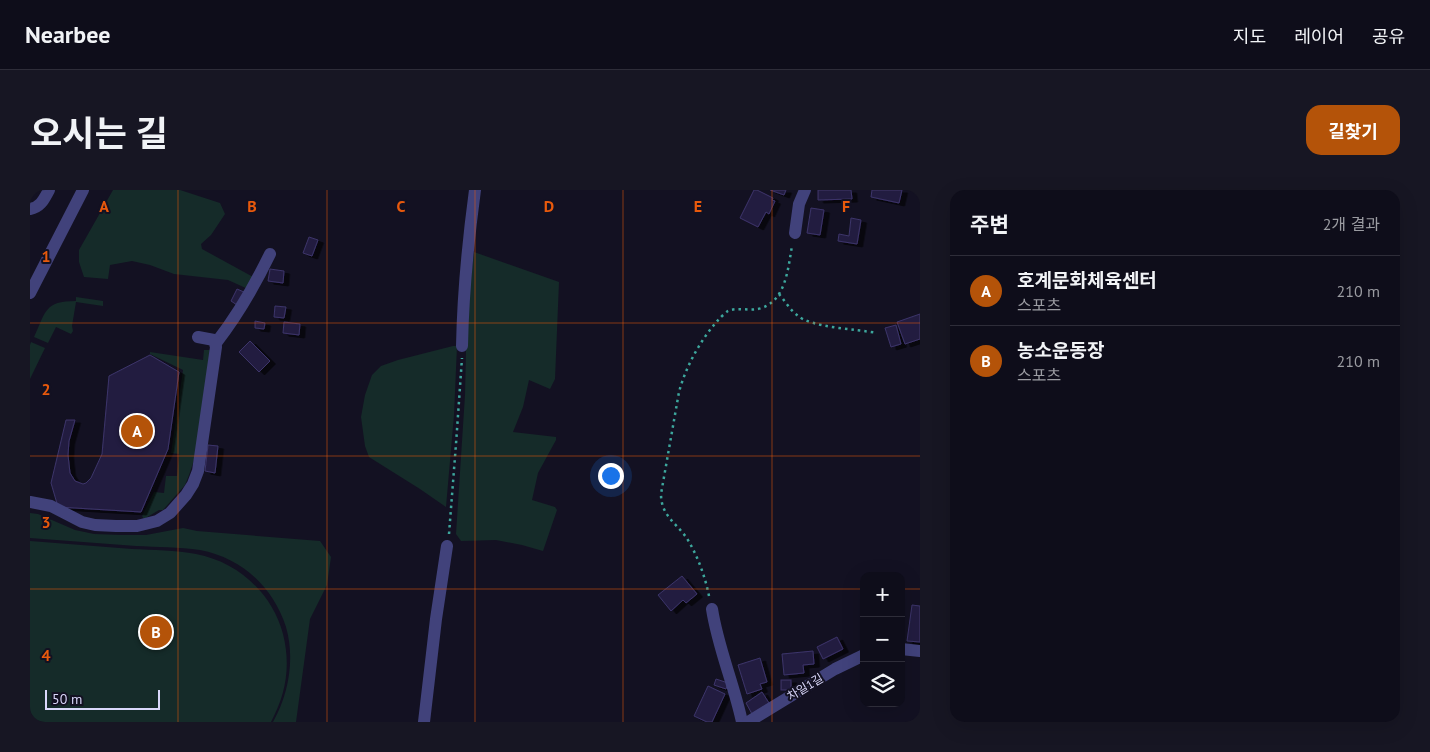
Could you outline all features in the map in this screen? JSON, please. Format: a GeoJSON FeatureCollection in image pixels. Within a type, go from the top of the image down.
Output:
{"type":"FeatureCollection","features":[{"type":"Feature","properties":{"kind":"street"},"geometry":{"type":"LineString","coordinates":[[30,209],[42,204],[49,190]]}},
{"type":"Feature","properties":{"kind":"street"},"geometry":{"type":"LineString","coordinates":[[30,293],[83,190]]}},
{"type":"Feature","properties":{"kind":"street"},"geometry":{"type":"LineString","coordinates":[[462,346],[467,247],[475,190]]}},
{"type":"Feature","properties":{"kind":"street"},"geometry":{"type":"LineString","coordinates":[[795,233],[799,204],[804,190]]}},
{"type":"Feature","properties":{"kind":"street"},"geometry":{"type":"LineString","coordinates":[[30,502],[51,506],[82,522],[116,526],[137,526],[157,521],[170,513],[186,495],[198,471],[216,343],[254,285],[270,254]]}},
{"type":"Feature","properties":{"kind":"street"},"geometry":{"type":"LineString","coordinates":[[198,337],[214,340],[216,343]]}},
{"type":"Feature","properties":{"kind":"street"},"geometry":{"type":"LineString","coordinates":[[424,722],[447,546]]}},
{"type":"Feature","properties":{"kind":"street"},"geometry":{"type":"LineString","coordinates":[[712,609],[715,628],[742,722]]}},
{"type":"Feature","properties":{"kind":"street"},"geometry":{"type":"LineString","coordinates":[[905,649],[920,651]]}},
{"type":"Feature","properties":{"kind":"street","name":"차일1길"},"geometry":{"type":"LineString","coordinates":[[748,722],[835,669],[860,657]]}},
{"type":"Feature","properties":{"kind":"path"},"geometry":{"type":"LineString","coordinates":[[712,609],[707,585],[698,561],[686,538],[665,512],[661,502],[679,392],[682,381],[703,339],[722,316],[728,311],[758,310],[766,307],[779,294],[784,284],[795,233]]}},
{"type":"Feature","properties":{"kind":"path"},"geometry":{"type":"LineString","coordinates":[[779,294],[796,315],[808,321],[820,325],[877,334]]}},
{"type":"Feature","properties":{"kind":"path"},"geometry":{"type":"LineString","coordinates":[[447,546],[455,462],[462,346]]}},
{"type":"Feature","properties":{"kind":"green space"},"geometry":{"type":"Polygon","coordinates":[[[113,190],[180,190],[220,203],[225,214],[211,235],[201,244],[202,249],[255,278],[248,289],[228,280],[174,274],[150,265],[132,261],[110,265],[108,279],[84,277],[79,262],[79,250],[113,190]]]}},
{"type":"Feature","properties":{"kind":"green space"},"geometry":{"type":"Polygon","coordinates":[[[474,252],[559,282],[555,379],[550,389],[529,380],[523,407],[513,432],[556,437],[538,473],[532,500],[555,507],[557,510],[543,551],[496,540],[461,541],[456,534],[465,395],[467,308],[474,252]]]}},
{"type":"Feature","properties":{"kind":"green space"},"geometry":{"type":"Polygon","coordinates":[[[76,297],[103,301],[103,306],[76,302],[72,326],[73,331],[71,334],[56,327],[48,343],[34,337],[44,315],[52,306],[58,303],[76,301],[76,297]]]}},
{"type":"Feature","properties":{"kind":"green space"},"geometry":{"type":"Polygon","coordinates":[[[31,342],[45,348],[30,379],[30,345],[31,342]]]}},
{"type":"Feature","properties":{"kind":"green space"},"geometry":{"type":"Polygon","coordinates":[[[457,346],[454,415],[446,507],[369,457],[365,446],[361,417],[365,395],[372,375],[381,366],[457,346]]]}},
{"type":"Feature","properties":{"kind":"green space"},"geometry":{"type":"Polygon","coordinates":[[[204,350],[211,350],[195,457],[189,475],[185,485],[163,510],[159,510],[144,519],[142,516],[154,492],[164,493],[166,476],[177,476],[179,454],[171,453],[183,370],[150,354],[150,352],[203,360],[204,350]]]}},
{"type":"Feature","properties":{"kind":"green space"},"geometry":{"type":"Polygon","coordinates":[[[30,513],[38,514],[75,530],[94,534],[146,535],[183,528],[197,531],[320,541],[331,557],[327,585],[310,619],[296,722],[273,722],[287,688],[290,663],[289,639],[286,627],[273,599],[254,576],[229,560],[200,550],[30,538],[30,513]]]}},
{"type":"Feature","properties":{"kind":"green space"},"geometry":{"type":"Polygon","coordinates":[[[30,541],[196,554],[226,564],[239,572],[262,593],[271,605],[283,634],[287,657],[286,679],[280,701],[271,722],[30,722],[30,541]]]}},
{"type":"Feature","properties":{"kind":"building"},"geometry":{"type":"Polygon","coordinates":[[[754,190],[773,198],[772,200],[775,201],[769,214],[766,212],[758,227],[740,218],[754,190]]]}},
{"type":"Feature","properties":{"kind":"building"},"geometry":{"type":"Polygon","coordinates":[[[770,190],[786,190],[784,195],[770,190]]]}},
{"type":"Feature","properties":{"kind":"building"},"geometry":{"type":"Polygon","coordinates":[[[818,190],[851,190],[852,199],[818,200],[818,190]]]}},
{"type":"Feature","properties":{"kind":"building"},"geometry":{"type":"Polygon","coordinates":[[[872,190],[902,190],[899,203],[871,197],[872,190]]]}},
{"type":"Feature","properties":{"kind":"building"},"geometry":{"type":"Polygon","coordinates":[[[811,208],[824,210],[820,235],[807,233],[811,208]]]}},
{"type":"Feature","properties":{"kind":"building"},"geometry":{"type":"Polygon","coordinates":[[[851,218],[861,220],[857,244],[838,241],[839,234],[849,236],[851,218]]]}},
{"type":"Feature","properties":{"kind":"building"},"geometry":{"type":"Polygon","coordinates":[[[309,237],[318,240],[312,256],[303,253],[309,237]]]}},
{"type":"Feature","properties":{"kind":"building"},"geometry":{"type":"Polygon","coordinates":[[[270,269],[284,271],[283,283],[268,281],[270,269]]]}},
{"type":"Feature","properties":{"kind":"building"},"geometry":{"type":"Polygon","coordinates":[[[237,289],[244,292],[237,305],[231,301],[237,289]]]}},
{"type":"Feature","properties":{"kind":"building"},"geometry":{"type":"Polygon","coordinates":[[[275,306],[286,307],[284,318],[274,317],[275,306]]]}},
{"type":"Feature","properties":{"kind":"building"},"geometry":{"type":"Polygon","coordinates":[[[920,314],[920,339],[905,344],[897,322],[920,314]]]}},
{"type":"Feature","properties":{"kind":"building"},"geometry":{"type":"Polygon","coordinates":[[[255,321],[265,323],[264,329],[255,328],[255,321]]]}},
{"type":"Feature","properties":{"kind":"building"},"geometry":{"type":"Polygon","coordinates":[[[284,322],[300,324],[299,335],[283,333],[284,322]]]}},
{"type":"Feature","properties":{"kind":"building"},"geometry":{"type":"Polygon","coordinates":[[[896,325],[901,344],[891,347],[885,328],[896,325]]]}},
{"type":"Feature","properties":{"kind":"building"},"geometry":{"type":"Polygon","coordinates":[[[250,341],[270,361],[259,372],[239,352],[250,341]]]}},
{"type":"Feature","properties":{"kind":"building"},"geometry":{"type":"Polygon","coordinates":[[[150,355],[179,372],[168,449],[141,512],[58,507],[51,483],[66,420],[75,420],[69,441],[70,473],[75,481],[83,484],[91,478],[102,454],[109,376],[150,355]]]}},
{"type":"Feature","properties":{"kind":"building"},"geometry":{"type":"Polygon","coordinates":[[[208,445],[218,446],[215,473],[205,471],[208,445]]]}},
{"type":"Feature","properties":{"kind":"building"},"geometry":{"type":"Polygon","coordinates":[[[682,576],[697,594],[686,603],[683,600],[671,611],[658,595],[682,576]]]}},
{"type":"Feature","properties":{"kind":"building"},"geometry":{"type":"Polygon","coordinates":[[[912,605],[920,606],[920,642],[907,641],[912,605]]]}},
{"type":"Feature","properties":{"kind":"building"},"geometry":{"type":"Polygon","coordinates":[[[837,637],[843,649],[823,659],[817,647],[837,637]]]}},
{"type":"Feature","properties":{"kind":"building"},"geometry":{"type":"Polygon","coordinates":[[[813,651],[814,664],[803,665],[804,673],[784,675],[782,654],[813,651]]]}},
{"type":"Feature","properties":{"kind":"building"},"geometry":{"type":"Polygon","coordinates":[[[760,658],[767,682],[760,684],[762,689],[747,694],[738,665],[760,658]]]}},
{"type":"Feature","properties":{"kind":"building"},"geometry":{"type":"Polygon","coordinates":[[[716,679],[728,683],[726,689],[714,685],[716,679]]]}},
{"type":"Feature","properties":{"kind":"building"},"geometry":{"type":"Polygon","coordinates":[[[781,680],[791,680],[791,690],[781,690],[781,680]]]}},
{"type":"Feature","properties":{"kind":"building"},"geometry":{"type":"Polygon","coordinates":[[[708,686],[725,694],[712,722],[707,722],[694,716],[708,686]]]}},
{"type":"Feature","properties":{"kind":"building"},"geometry":{"type":"Polygon","coordinates":[[[762,692],[769,703],[752,714],[746,703],[762,692]]]}},
{"type":"Feature","properties":{"kind":"place","name":"호계문화체육센터"},"geometry":{"type":"Point","coordinates":[137,431]}},
{"type":"Feature","properties":{"kind":"place","name":"농소운동장"},"geometry":{"type":"Point","coordinates":[156,632]}}]}
